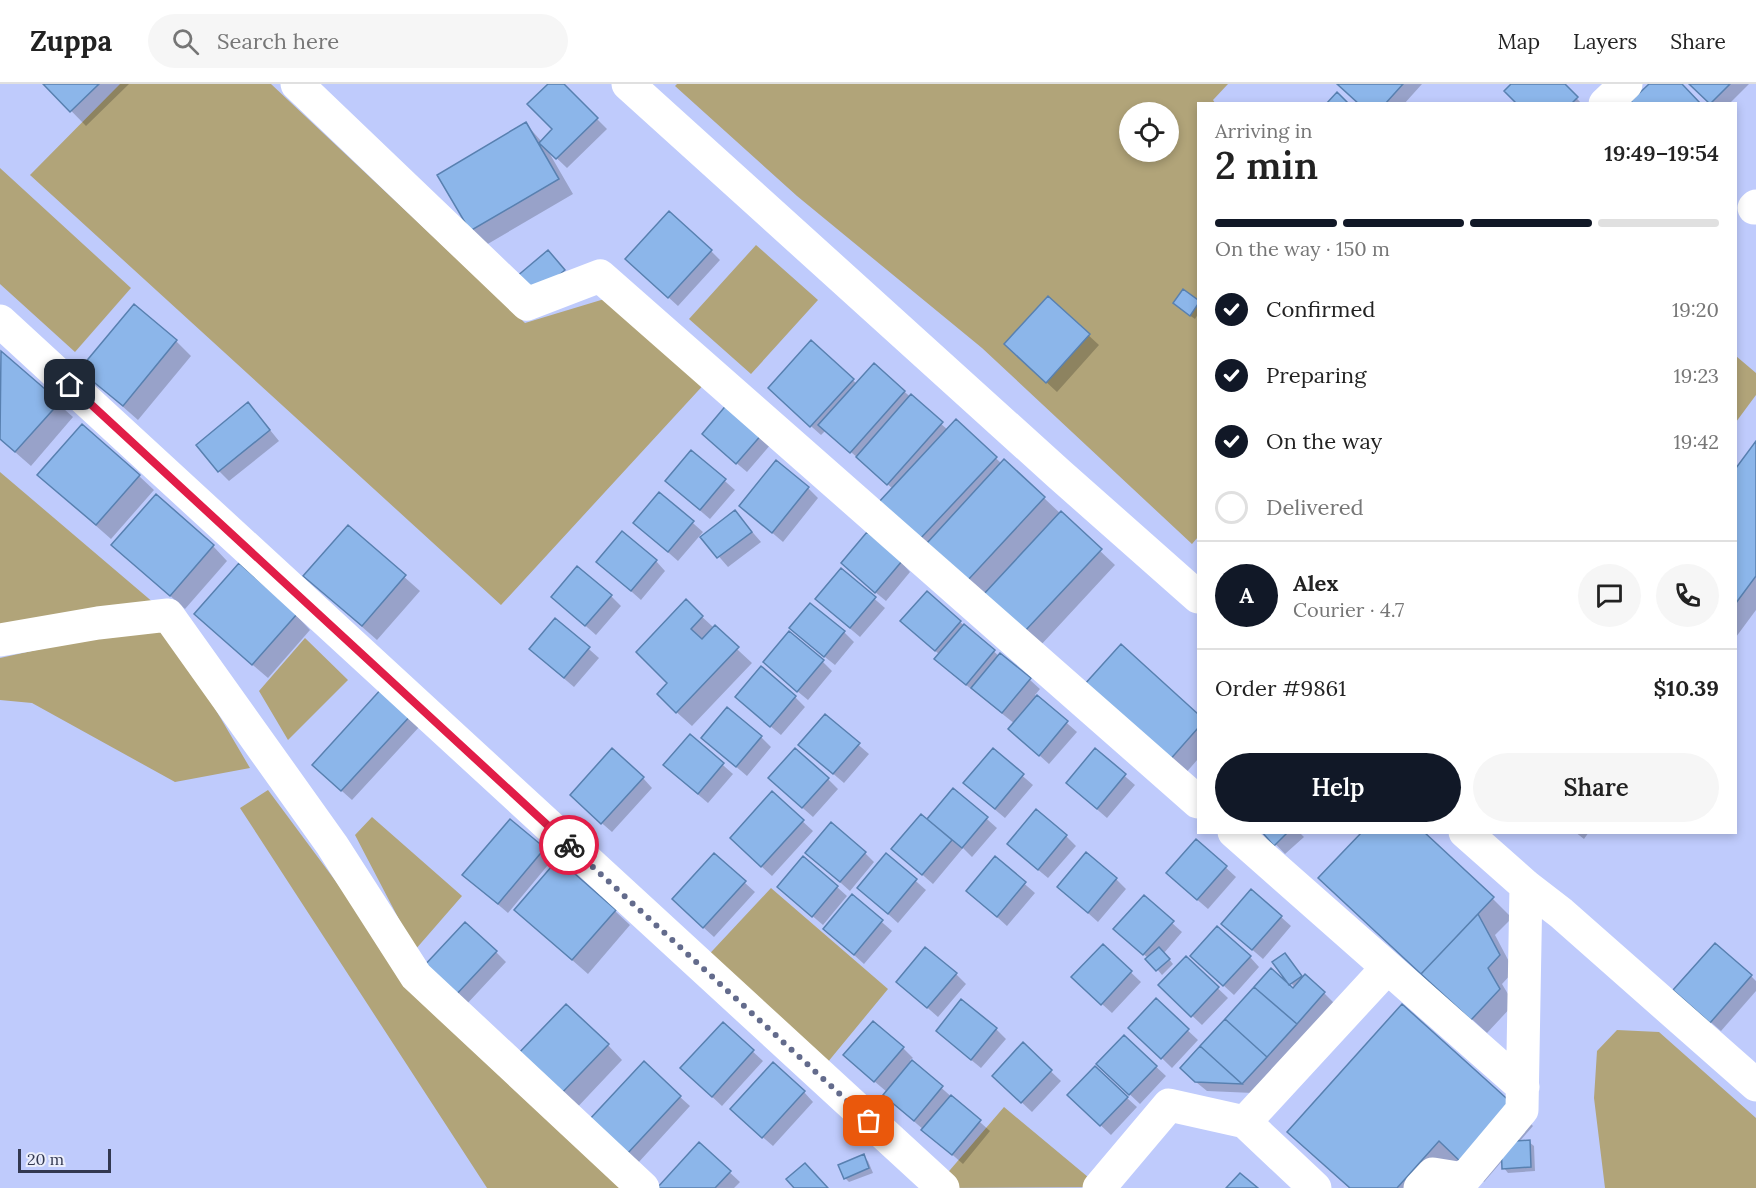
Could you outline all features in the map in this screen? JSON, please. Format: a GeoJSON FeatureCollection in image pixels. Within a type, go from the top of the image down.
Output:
{"type":"FeatureCollection","features":[{"type":"Feature","properties":{"kind":"street"},"geometry":{"type":"LineString","coordinates":[[297,84],[528,304],[600,276],[1197,801]]}},
{"type":"Feature","properties":{"kind":"street"},"geometry":{"type":"LineString","coordinates":[[628,84],[1033,451],[1197,596]]}},
{"type":"Feature","properties":{"kind":"street"},"geometry":{"type":"LineString","coordinates":[[1607,102],[1626,84]]}},
{"type":"Feature","properties":{"kind":"street"},"geometry":{"type":"LineString","coordinates":[[0,321],[942,1188]]}},
{"type":"Feature","properties":{"kind":"street"},"geometry":{"type":"LineString","coordinates":[[0,640],[98,622],[168,615],[332,845],[416,976],[643,1188]]}},
{"type":"Feature","properties":{"kind":"street"},"geometry":{"type":"LineString","coordinates":[[1235,834],[1523,1087]]}},
{"type":"Feature","properties":{"kind":"street"},"geometry":{"type":"LineString","coordinates":[[1467,834],[1526,886],[1561,913],[1756,1085]]}},
{"type":"Feature","properties":{"kind":"street"},"geometry":{"type":"LineString","coordinates":[[1420,1188],[1433,1174],[1468,1184],[1522,1110],[1526,886]]}},
{"type":"Feature","properties":{"kind":"street"},"geometry":{"type":"LineString","coordinates":[[1245,1122],[1387,968]]}},
{"type":"Feature","properties":{"kind":"street"},"geometry":{"type":"LineString","coordinates":[[1099,1188],[1169,1105],[1245,1122],[1316,1188]]}},
{"type":"Feature","properties":{"kind":"shaded area"},"geometry":{"type":"Polygon","coordinates":[[[120,84],[271,84],[525,323],[611,297],[708,380],[501,605],[30,175],[120,84]]]}},
{"type":"Feature","properties":{"kind":"shaded area"},"geometry":{"type":"Polygon","coordinates":[[[677,84],[1228,84],[1213,100],[1214,102],[1197,102],[1197,538],[1192,544],[982,348],[797,196],[675,86],[677,84]]]}},
{"type":"Feature","properties":{"kind":"shaded area"},"geometry":{"type":"Polygon","coordinates":[[[0,168],[131,288],[75,352],[0,284],[0,168]]]}},
{"type":"Feature","properties":{"kind":"shaded area"},"geometry":{"type":"Polygon","coordinates":[[[756,245],[818,300],[751,374],[689,319],[756,245]]]}},
{"type":"Feature","properties":{"kind":"shaded area"},"geometry":{"type":"Polygon","coordinates":[[[1737,357],[1756,373],[1756,395],[1737,421],[1737,357]]]}},
{"type":"Feature","properties":{"kind":"shaded area"},"geometry":{"type":"Polygon","coordinates":[[[0,472],[168,615],[0,640],[0,472]]]}},
{"type":"Feature","properties":{"kind":"shaded area"},"geometry":{"type":"Polygon","coordinates":[[[164,622],[250,768],[175,782],[32,703],[0,700],[0,658],[164,622]]]}},
{"type":"Feature","properties":{"kind":"shaded area"},"geometry":{"type":"Polygon","coordinates":[[[305,638],[348,680],[288,740],[259,691],[305,638]]]}},
{"type":"Feature","properties":{"kind":"shaded area"},"geometry":{"type":"Polygon","coordinates":[[[268,790],[429,1007],[622,1188],[487,1188],[240,808],[268,790]]]}},
{"type":"Feature","properties":{"kind":"shaded area"},"geometry":{"type":"Polygon","coordinates":[[[372,817],[462,896],[415,950],[355,835],[372,817]]]}},
{"type":"Feature","properties":{"kind":"shaded area"},"geometry":{"type":"Polygon","coordinates":[[[771,888],[888,989],[818,1074],[700,964],[771,888]]]}},
{"type":"Feature","properties":{"kind":"shaded area"},"geometry":{"type":"Polygon","coordinates":[[[1617,1030],[1659,1032],[1756,1118],[1756,1188],[1605,1188],[1594,1098],[1597,1051],[1617,1030]]]}},
{"type":"Feature","properties":{"kind":"shaded area"},"geometry":{"type":"Polygon","coordinates":[[[1004,1107],[1100,1187],[943,1188],[938,1184],[1004,1107]]]}},
{"type":"Feature","properties":{"kind":"building"},"geometry":{"type":"Polygon","coordinates":[[[43,84],[99,84],[70,112],[43,84]]]}},
{"type":"Feature","properties":{"kind":"building"},"geometry":{"type":"Polygon","coordinates":[[[548,84],[564,84],[598,118],[556,159],[539,143],[552,129],[527,104],[548,84]]]}},
{"type":"Feature","properties":{"kind":"building"},"geometry":{"type":"Polygon","coordinates":[[[1337,84],[1403,84],[1387,102],[1357,102],[1337,84]]]}},
{"type":"Feature","properties":{"kind":"building"},"geometry":{"type":"Polygon","coordinates":[[[1511,84],[1565,84],[1578,97],[1573,102],[1515,102],[1504,91],[1511,84]]]}},
{"type":"Feature","properties":{"kind":"building"},"geometry":{"type":"Polygon","coordinates":[[[1649,84],[1682,84],[1699,102],[1632,102],[1649,84]]]}},
{"type":"Feature","properties":{"kind":"building"},"geometry":{"type":"Polygon","coordinates":[[[1689,84],[1730,84],[1712,102],[1708,102],[1689,84]]]}},
{"type":"Feature","properties":{"kind":"building"},"geometry":{"type":"Polygon","coordinates":[[[1337,92],[1347,102],[1328,102],[1337,92]]]}},
{"type":"Feature","properties":{"kind":"building"},"geometry":{"type":"Polygon","coordinates":[[[526,122],[559,179],[470,231],[437,175],[526,122]]]}},
{"type":"Feature","properties":{"kind":"building"},"geometry":{"type":"Polygon","coordinates":[[[669,211],[712,250],[668,298],[625,259],[669,211]]]}},
{"type":"Feature","properties":{"kind":"building"},"geometry":{"type":"Polygon","coordinates":[[[548,250],[565,270],[533,297],[516,277],[548,250]]]}},
{"type":"Feature","properties":{"kind":"building"},"geometry":{"type":"Polygon","coordinates":[[[1183,289],[1197,299],[1197,306],[1190,316],[1173,303],[1183,289]]]}},
{"type":"Feature","properties":{"kind":"building"},"geometry":{"type":"Polygon","coordinates":[[[1048,296],[1090,334],[1046,383],[1004,344],[1048,296]]]}},
{"type":"Feature","properties":{"kind":"building"},"geometry":{"type":"Polygon","coordinates":[[[134,304],[177,340],[123,406],[79,370],[134,304]]]}},
{"type":"Feature","properties":{"kind":"building"},"geometry":{"type":"Polygon","coordinates":[[[811,340],[854,379],[810,427],[768,388],[811,340]]]}},
{"type":"Feature","properties":{"kind":"building"},"geometry":{"type":"Polygon","coordinates":[[[1,351],[60,402],[15,452],[0,439],[1,351]]]}},
{"type":"Feature","properties":{"kind":"building"},"geometry":{"type":"Polygon","coordinates":[[[874,363],[905,391],[850,453],[818,425],[874,363]]]}},
{"type":"Feature","properties":{"kind":"building"},"geometry":{"type":"Polygon","coordinates":[[[911,394],[943,422],[887,485],[856,457],[911,394]]]}},
{"type":"Feature","properties":{"kind":"building"},"geometry":{"type":"Polygon","coordinates":[[[248,402],[270,430],[218,472],[196,445],[248,402]]]}},
{"type":"Feature","properties":{"kind":"building"},"geometry":{"type":"Polygon","coordinates":[[[728,403],[763,433],[736,464],[702,434],[728,403]]]}},
{"type":"Feature","properties":{"kind":"building"},"geometry":{"type":"Polygon","coordinates":[[[956,419],[997,457],[919,540],[878,503],[956,419]]]}},
{"type":"Feature","properties":{"kind":"building"},"geometry":{"type":"Polygon","coordinates":[[[82,424],[140,475],[96,525],[37,475],[82,424]]]}},
{"type":"Feature","properties":{"kind":"building"},"geometry":{"type":"Polygon","coordinates":[[[1756,441],[1756,576],[1737,602],[1737,467],[1756,441]]]}},
{"type":"Feature","properties":{"kind":"building"},"geometry":{"type":"Polygon","coordinates":[[[691,450],[726,479],[700,510],[665,481],[691,450]]]}},
{"type":"Feature","properties":{"kind":"building"},"geometry":{"type":"Polygon","coordinates":[[[1004,459],[1045,497],[968,580],[927,543],[1004,459]]]}},
{"type":"Feature","properties":{"kind":"building"},"geometry":{"type":"Polygon","coordinates":[[[776,460],[809,487],[772,533],[739,506],[776,460]]]}},
{"type":"Feature","properties":{"kind":"building"},"geometry":{"type":"Polygon","coordinates":[[[659,492],[694,521],[668,552],[633,523],[659,492]]]}},
{"type":"Feature","properties":{"kind":"building"},"geometry":{"type":"Polygon","coordinates":[[[156,494],[214,545],[170,596],[111,545],[156,494]]]}},
{"type":"Feature","properties":{"kind":"building"},"geometry":{"type":"Polygon","coordinates":[[[735,510],[752,532],[717,558],[700,537],[735,510]]]}},
{"type":"Feature","properties":{"kind":"building"},"geometry":{"type":"Polygon","coordinates":[[[1061,511],[1102,549],[1024,632],[983,595],[1061,511]]]}},
{"type":"Feature","properties":{"kind":"building"},"geometry":{"type":"Polygon","coordinates":[[[348,525],[406,575],[362,626],[303,576],[348,525]]]}},
{"type":"Feature","properties":{"kind":"building"},"geometry":{"type":"Polygon","coordinates":[[[622,531],[657,560],[631,591],[596,562],[622,531]]]}},
{"type":"Feature","properties":{"kind":"building"},"geometry":{"type":"Polygon","coordinates":[[[867,532],[902,561],[875,593],[841,563],[867,532]]]}},
{"type":"Feature","properties":{"kind":"building"},"geometry":{"type":"Polygon","coordinates":[[[239,563],[297,614],[252,665],[194,614],[239,563]]]}},
{"type":"Feature","properties":{"kind":"building"},"geometry":{"type":"Polygon","coordinates":[[[577,566],[612,595],[585,626],[551,597],[577,566]]]}},
{"type":"Feature","properties":{"kind":"building"},"geometry":{"type":"Polygon","coordinates":[[[841,568],[876,597],[850,628],[815,599],[841,568]]]}},
{"type":"Feature","properties":{"kind":"building"},"geometry":{"type":"Polygon","coordinates":[[[927,591],[961,621],[935,651],[900,621],[927,591]]]}},
{"type":"Feature","properties":{"kind":"building"},"geometry":{"type":"Polygon","coordinates":[[[686,599],[703,616],[691,629],[702,639],[715,625],[739,647],[676,713],[657,694],[667,683],[636,652],[686,599]]]}},
{"type":"Feature","properties":{"kind":"building"},"geometry":{"type":"Polygon","coordinates":[[[810,603],[845,631],[824,657],[789,628],[810,603]]]}},
{"type":"Feature","properties":{"kind":"building"},"geometry":{"type":"Polygon","coordinates":[[[555,618],[590,647],[564,678],[529,649],[555,618]]]}},
{"type":"Feature","properties":{"kind":"building"},"geometry":{"type":"Polygon","coordinates":[[[964,624],[995,650],[966,685],[934,659],[964,624]]]}},
{"type":"Feature","properties":{"kind":"building"},"geometry":{"type":"Polygon","coordinates":[[[789,631],[824,660],[797,692],[763,662],[789,631]]]}},
{"type":"Feature","properties":{"kind":"building"},"geometry":{"type":"Polygon","coordinates":[[[1121,644],[1197,713],[1197,729],[1168,762],[1084,685],[1121,644]]]}},
{"type":"Feature","properties":{"kind":"building"},"geometry":{"type":"Polygon","coordinates":[[[1000,653],[1031,678],[1002,713],[971,688],[1000,653]]]}},
{"type":"Feature","properties":{"kind":"building"},"geometry":{"type":"Polygon","coordinates":[[[761,666],[796,696],[770,727],[735,697],[761,666]]]}},
{"type":"Feature","properties":{"kind":"building"},"geometry":{"type":"Polygon","coordinates":[[[383,687],[412,714],[341,791],[312,765],[383,687]]]}},
{"type":"Feature","properties":{"kind":"building"},"geometry":{"type":"Polygon","coordinates":[[[1037,695],[1068,721],[1039,756],[1008,729],[1037,695]]]}},
{"type":"Feature","properties":{"kind":"building"},"geometry":{"type":"Polygon","coordinates":[[[727,707],[762,736],[736,767],[701,738],[727,707]]]}},
{"type":"Feature","properties":{"kind":"building"},"geometry":{"type":"Polygon","coordinates":[[[825,714],[860,743],[833,774],[798,745],[825,714]]]}},
{"type":"Feature","properties":{"kind":"building"},"geometry":{"type":"Polygon","coordinates":[[[690,734],[724,763],[698,794],[663,765],[690,734]]]}},
{"type":"Feature","properties":{"kind":"building"},"geometry":{"type":"Polygon","coordinates":[[[612,748],[644,777],[601,824],[570,795],[612,748]]]}},
{"type":"Feature","properties":{"kind":"building"},"geometry":{"type":"Polygon","coordinates":[[[795,748],[829,778],[802,808],[768,778],[795,748]]]}},
{"type":"Feature","properties":{"kind":"building"},"geometry":{"type":"Polygon","coordinates":[[[993,748],[1024,774],[995,809],[963,783],[993,748]]]}},
{"type":"Feature","properties":{"kind":"building"},"geometry":{"type":"Polygon","coordinates":[[[1095,748],[1126,774],[1097,809],[1066,783],[1095,748]]]}},
{"type":"Feature","properties":{"kind":"building"},"geometry":{"type":"Polygon","coordinates":[[[953,788],[988,817],[962,848],[927,819],[953,788]]]}},
{"type":"Feature","properties":{"kind":"building"},"geometry":{"type":"Polygon","coordinates":[[[772,791],[804,820],[761,867],[730,838],[772,791]]]}},
{"type":"Feature","properties":{"kind":"building"},"geometry":{"type":"Polygon","coordinates":[[[1036,809],[1067,835],[1038,870],[1007,844],[1036,809]]]}},
{"type":"Feature","properties":{"kind":"building"},"geometry":{"type":"Polygon","coordinates":[[[921,814],[952,840],[922,875],[891,849],[921,814]]]}},
{"type":"Feature","properties":{"kind":"building"},"geometry":{"type":"Polygon","coordinates":[[[510,819],[545,848],[498,904],[462,875],[510,819]]]}},
{"type":"Feature","properties":{"kind":"building"},"geometry":{"type":"Polygon","coordinates":[[[831,822],[866,852],[840,882],[805,853],[831,822]]]}},
{"type":"Feature","properties":{"kind":"building"},"geometry":{"type":"Polygon","coordinates":[[[1264,834],[1286,834],[1274,846],[1264,834]]]}},
{"type":"Feature","properties":{"kind":"building"},"geometry":{"type":"Polygon","coordinates":[[[1360,834],[1426,834],[1494,897],[1421,974],[1318,878],[1360,834]]]}},
{"type":"Feature","properties":{"kind":"building"},"geometry":{"type":"Polygon","coordinates":[[[1196,839],[1227,866],[1197,900],[1166,873],[1196,839]]]}},
{"type":"Feature","properties":{"kind":"building"},"geometry":{"type":"Polygon","coordinates":[[[1086,852],[1117,878],[1088,913],[1057,887],[1086,852]]]}},
{"type":"Feature","properties":{"kind":"building"},"geometry":{"type":"Polygon","coordinates":[[[714,853],[746,881],[703,928],[672,899],[714,853]]]}},
{"type":"Feature","properties":{"kind":"building"},"geometry":{"type":"Polygon","coordinates":[[[886,853],[917,879],[888,914],[857,888],[886,853]]]}},
{"type":"Feature","properties":{"kind":"building"},"geometry":{"type":"Polygon","coordinates":[[[803,856],[838,886],[812,917],[777,887],[803,856]]]}},
{"type":"Feature","properties":{"kind":"building"},"geometry":{"type":"Polygon","coordinates":[[[995,856],[1026,882],[997,917],[966,891],[995,856]]]}},
{"type":"Feature","properties":{"kind":"building"},"geometry":{"type":"Polygon","coordinates":[[[558,859],[616,910],[572,960],[514,910],[558,859]]]}},
{"type":"Feature","properties":{"kind":"building"},"geometry":{"type":"Polygon","coordinates":[[[1251,889],[1282,916],[1252,950],[1221,924],[1251,889]]]}},
{"type":"Feature","properties":{"kind":"building"},"geometry":{"type":"Polygon","coordinates":[[[852,894],[883,920],[854,955],[823,929],[852,894]]]}},
{"type":"Feature","properties":{"kind":"building"},"geometry":{"type":"Polygon","coordinates":[[[1144,895],[1174,921],[1143,955],[1113,929],[1144,895]]]}},
{"type":"Feature","properties":{"kind":"building"},"geometry":{"type":"Polygon","coordinates":[[[1478,914],[1500,955],[1488,968],[1500,989],[1471,1020],[1421,974],[1478,914]]]}},
{"type":"Feature","properties":{"kind":"building"},"geometry":{"type":"Polygon","coordinates":[[[465,922],[497,951],[454,997],[422,968],[465,922]]]}},
{"type":"Feature","properties":{"kind":"building"},"geometry":{"type":"Polygon","coordinates":[[[1217,926],[1251,956],[1223,986],[1190,956],[1217,926]]]}},
{"type":"Feature","properties":{"kind":"building"},"geometry":{"type":"Polygon","coordinates":[[[1715,943],[1752,975],[1710,1023],[1673,990],[1715,943]]]}},
{"type":"Feature","properties":{"kind":"building"},"geometry":{"type":"Polygon","coordinates":[[[1103,944],[1132,971],[1101,1005],[1071,977],[1103,944]]]}},
{"type":"Feature","properties":{"kind":"building"},"geometry":{"type":"Polygon","coordinates":[[[925,947],[957,973],[927,1008],[896,982],[925,947]]]}},
{"type":"Feature","properties":{"kind":"building"},"geometry":{"type":"Polygon","coordinates":[[[1159,947],[1170,959],[1156,971],[1145,959],[1159,947]]]}},
{"type":"Feature","properties":{"kind":"building"},"geometry":{"type":"Polygon","coordinates":[[[1285,953],[1302,976],[1289,985],[1272,962],[1285,953]]]}},
{"type":"Feature","properties":{"kind":"building"},"geometry":{"type":"Polygon","coordinates":[[[1186,956],[1219,987],[1191,1017],[1158,985],[1186,956]]]}},
{"type":"Feature","properties":{"kind":"building"},"geometry":{"type":"Polygon","coordinates":[[[1271,968],[1293,988],[1305,974],[1325,992],[1297,1024],[1254,987],[1271,968]]]}},
{"type":"Feature","properties":{"kind":"building"},"geometry":{"type":"Polygon","coordinates":[[[1254,987],[1297,1024],[1267,1057],[1225,1019],[1254,987]]]}},
{"type":"Feature","properties":{"kind":"building"},"geometry":{"type":"Polygon","coordinates":[[[1156,998],[1189,1029],[1161,1059],[1128,1028],[1156,998]]]}},
{"type":"Feature","properties":{"kind":"building"},"geometry":{"type":"Polygon","coordinates":[[[961,999],[997,1028],[971,1060],[936,1031],[961,999]]]}},
{"type":"Feature","properties":{"kind":"building"},"geometry":{"type":"Polygon","coordinates":[[[566,1004],[609,1044],[556,1099],[514,1058],[566,1004]]]}},
{"type":"Feature","properties":{"kind":"building"},"geometry":{"type":"Polygon","coordinates":[[[1402,1004],[1515,1106],[1463,1164],[1439,1141],[1397,1188],[1350,1188],[1287,1132],[1402,1004]]]}},
{"type":"Feature","properties":{"kind":"building"},"geometry":{"type":"Polygon","coordinates":[[[1225,1019],[1267,1057],[1242,1084],[1200,1046],[1225,1019]]]}},
{"type":"Feature","properties":{"kind":"building"},"geometry":{"type":"Polygon","coordinates":[[[873,1021],[904,1047],[874,1082],[843,1055],[873,1021]]]}},
{"type":"Feature","properties":{"kind":"building"},"geometry":{"type":"Polygon","coordinates":[[[723,1022],[754,1050],[712,1097],[680,1068],[723,1022]]]}},
{"type":"Feature","properties":{"kind":"building"},"geometry":{"type":"Polygon","coordinates":[[[1124,1035],[1157,1066],[1129,1095],[1096,1064],[1124,1035]]]}},
{"type":"Feature","properties":{"kind":"building"},"geometry":{"type":"Polygon","coordinates":[[[1023,1042],[1052,1070],[1021,1103],[992,1076],[1023,1042]]]}},
{"type":"Feature","properties":{"kind":"building"},"geometry":{"type":"Polygon","coordinates":[[[1200,1046],[1242,1084],[1195,1082],[1180,1068],[1200,1046]]]}},
{"type":"Feature","properties":{"kind":"building"},"geometry":{"type":"Polygon","coordinates":[[[912,1060],[943,1086],[914,1121],[883,1095],[912,1060]]]}},
{"type":"Feature","properties":{"kind":"building"},"geometry":{"type":"Polygon","coordinates":[[[644,1061],[681,1096],[627,1154],[589,1120],[644,1061]]]}},
{"type":"Feature","properties":{"kind":"building"},"geometry":{"type":"Polygon","coordinates":[[[773,1062],[805,1091],[762,1138],[730,1109],[773,1062]]]}},
{"type":"Feature","properties":{"kind":"building"},"geometry":{"type":"Polygon","coordinates":[[[1095,1066],[1128,1097],[1100,1126],[1067,1095],[1095,1066]]]}},
{"type":"Feature","properties":{"kind":"building"},"geometry":{"type":"Polygon","coordinates":[[[951,1095],[981,1120],[952,1155],[921,1130],[951,1095]]]}},
{"type":"Feature","properties":{"kind":"building"},"geometry":{"type":"Polygon","coordinates":[[[1530,1140],[1531,1167],[1502,1169],[1501,1142],[1530,1140]]]}},
{"type":"Feature","properties":{"kind":"building"},"geometry":{"type":"Polygon","coordinates":[[[699,1142],[731,1171],[715,1188],[657,1188],[699,1142]]]}},
{"type":"Feature","properties":{"kind":"building"},"geometry":{"type":"Polygon","coordinates":[[[864,1154],[869,1168],[844,1179],[838,1165],[864,1154]]]}},
{"type":"Feature","properties":{"kind":"building"},"geometry":{"type":"Polygon","coordinates":[[[805,1163],[828,1188],[794,1188],[786,1179],[805,1163]]]}},
{"type":"Feature","properties":{"kind":"building"},"geometry":{"type":"Polygon","coordinates":[[[1240,1173],[1258,1188],[1226,1188],[1240,1173]]]}},
{"type":"Feature","properties":{"kind":"way so far"},"geometry":{"type":"LineString","coordinates":[[569,845],[869,1121]]}},
{"type":"Feature","properties":{"kind":"route"},"geometry":{"type":"LineString","coordinates":[[70,385],[569,845]]}}]}
